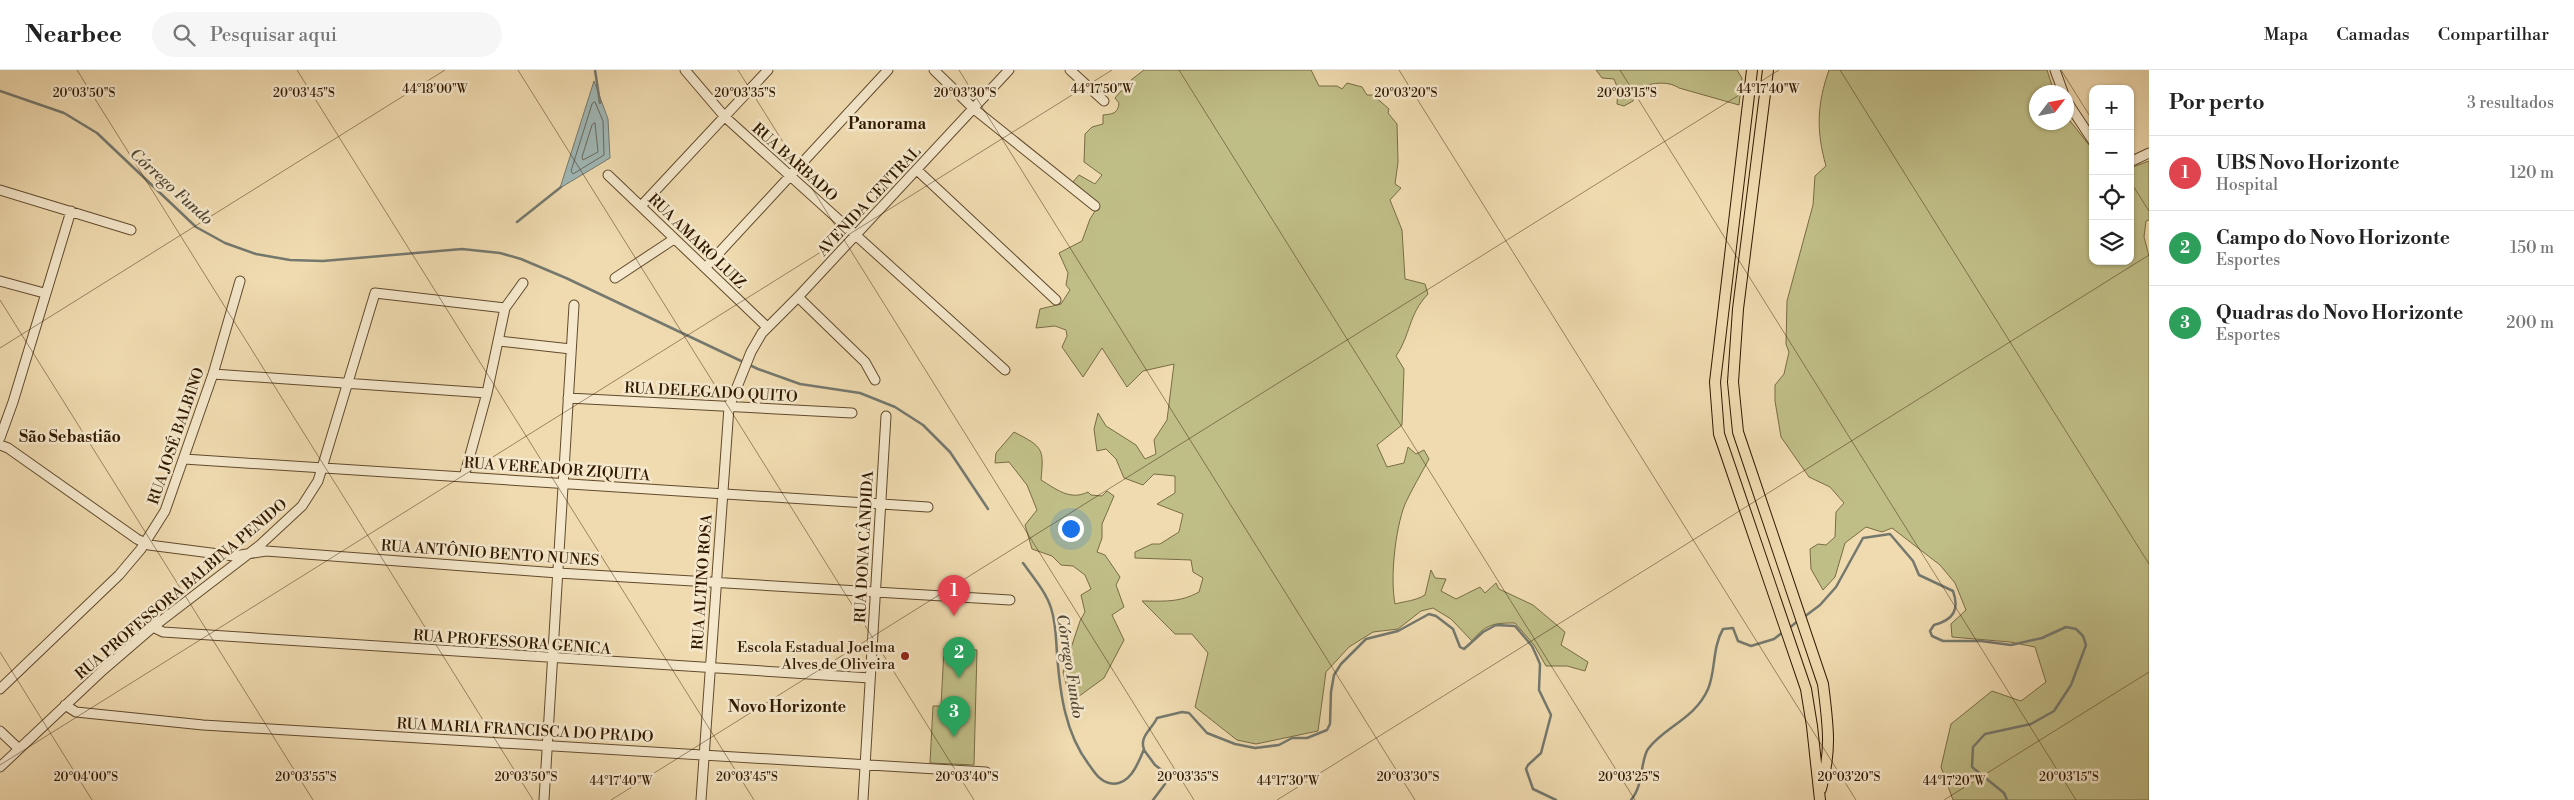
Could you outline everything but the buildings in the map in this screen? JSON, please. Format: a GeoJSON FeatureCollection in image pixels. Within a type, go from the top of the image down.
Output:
{"type":"FeatureCollection","features":[{"type":"Feature","properties":{"kind":"main road"},"geometry":{"type":"LineString","coordinates":[[1752,70],[1715,382],[1719,434],[1806,688],[1820,796]]}},
{"type":"Feature","properties":{"kind":"main road"},"geometry":{"type":"LineString","coordinates":[[1768,70],[1738,309],[1733,382],[1738,432],[1823,684],[1828,726],[1828,761],[1820,796]]}},
{"type":"Feature","properties":{"kind":"street","name":"RUA BARBADO"},"geometry":{"type":"LineString","coordinates":[[685,70],[725,117],[1005,370]]}},
{"type":"Feature","properties":{"kind":"street"},"geometry":{"type":"LineString","coordinates":[[641,206],[768,70]]}},
{"type":"Feature","properties":{"kind":"street"},"geometry":{"type":"LineString","coordinates":[[706,268],[888,70]]}},
{"type":"Feature","properties":{"kind":"street"},"geometry":{"type":"LineString","coordinates":[[934,70],[974,109],[1095,206]]}},
{"type":"Feature","properties":{"kind":"street","name":"AVENIDA CENTRAL"},"geometry":{"type":"LineString","coordinates":[[744,370],[751,352],[767,327],[798,297],[1009,70]]}},
{"type":"Feature","properties":{"kind":"street"},"geometry":{"type":"LineString","coordinates":[[1070,70],[1104,101]]}},
{"type":"Feature","properties":{"kind":"street"},"geometry":{"type":"LineString","coordinates":[[2055,70],[2060,85]]}},
{"type":"Feature","properties":{"kind":"street"},"geometry":{"type":"LineString","coordinates":[[2074,112],[2089,135]]}},
{"type":"Feature","properties":{"kind":"street"},"geometry":{"type":"LineString","coordinates":[[2134,160],[2149,153]]}},
{"type":"Feature","properties":{"kind":"street"},"geometry":{"type":"LineString","coordinates":[[917,170],[1056,300]]}},
{"type":"Feature","properties":{"kind":"street","name":"RUA AMARO LUIZ"},"geometry":{"type":"LineString","coordinates":[[608,175],[767,327]]}},
{"type":"Feature","properties":{"kind":"street"},"geometry":{"type":"LineString","coordinates":[[0,190],[132,230]]}},
{"type":"Feature","properties":{"kind":"street"},"geometry":{"type":"LineString","coordinates":[[0,438],[13,402],[44,293],[71,211]]}},
{"type":"Feature","properties":{"kind":"street"},"geometry":{"type":"LineString","coordinates":[[615,278],[674,239]]}},
{"type":"Feature","properties":{"kind":"street"},"geometry":{"type":"LineString","coordinates":[[0,280],[44,293]]}},
{"type":"Feature","properties":{"kind":"street","name":"RUA JOSÉ BALBINO"},"geometry":{"type":"LineString","coordinates":[[0,689],[106,590],[145,544],[169,504],[213,374],[240,282]]}},
{"type":"Feature","properties":{"kind":"street"},"geometry":{"type":"LineString","coordinates":[[464,476],[487,393],[505,308],[524,283]]}},
{"type":"Feature","properties":{"kind":"street","name":"RUA PROFESSORA BALBINA PENIDO"},"geometry":{"type":"LineString","coordinates":[[0,767],[65,705],[154,627],[250,554],[309,499],[318,481],[375,293],[505,308]]}},
{"type":"Feature","properties":{"kind":"street"},"geometry":{"type":"LineString","coordinates":[[798,297],[866,362],[875,380]]}},
{"type":"Feature","properties":{"kind":"street"},"geometry":{"type":"LineString","coordinates":[[544,800],[574,305]]}},
{"type":"Feature","properties":{"kind":"street"},"geometry":{"type":"LineString","coordinates":[[499,341],[571,349]]}},
{"type":"Feature","properties":{"kind":"street","name":"RUA ALTINO ROSA"},"geometry":{"type":"LineString","coordinates":[[702,800],[729,407],[744,370]]}},
{"type":"Feature","properties":{"kind":"street"},"geometry":{"type":"LineString","coordinates":[[213,374],[487,393]]}},
{"type":"Feature","properties":{"kind":"street","name":"RUA DELEGADO QUITO"},"geometry":{"type":"LineString","coordinates":[[568,398],[852,414]]}},
{"type":"Feature","properties":{"kind":"street","name":"RUA DONA CÂNDIDA"},"geometry":{"type":"LineString","coordinates":[[862,800],[886,416]]}},
{"type":"Feature","properties":{"kind":"street","name":"RUA ANTÔNIO BENTO NUNES"},"geometry":{"type":"LineString","coordinates":[[0,445],[8,448],[145,544],[234,556],[266,551],[558,573],[1010,600]]}},
{"type":"Feature","properties":{"kind":"street","name":"RUA VEREADOR ZIQUITA"},"geometry":{"type":"LineString","coordinates":[[184,459],[928,507]]}},
{"type":"Feature","properties":{"kind":"street","name":"RUA PROFESSORA GENICA"},"geometry":{"type":"LineString","coordinates":[[154,627],[163,632],[553,659],[870,678]]}},
{"type":"Feature","properties":{"kind":"street","name":"RUA MARIA FRANCISCA DO PRADO"},"geometry":{"type":"LineString","coordinates":[[65,705],[76,712],[204,725],[986,772]]}},
{"type":"Feature","properties":{"kind":"street"},"geometry":{"type":"LineString","coordinates":[[0,731],[19,749]]}},
{"type":"Feature","properties":{"kind":"shaded area"},"geometry":{"type":"Polygon","coordinates":[[[1144,70],[1311,70],[1319,86],[1337,86],[1342,89],[1347,83],[1362,87],[1367,95],[1373,95],[1389,109],[1388,113],[1397,124],[1398,162],[1395,184],[1401,188],[1390,200],[1402,230],[1405,279],[1425,284],[1428,294],[1417,309],[1405,340],[1396,356],[1404,369],[1402,425],[1377,445],[1387,467],[1404,463],[1408,447],[1416,454],[1424,450],[1429,459],[1401,515],[1393,568],[1395,604],[1414,600],[1425,595],[1431,570],[1435,578],[1446,579],[1441,591],[1456,599],[1480,587],[1485,593],[1496,583],[1499,589],[1533,605],[1565,632],[1561,645],[1588,662],[1585,671],[1567,666],[1546,666],[1534,645],[1515,623],[1501,623],[1490,626],[1472,641],[1451,619],[1433,608],[1421,611],[1398,629],[1373,632],[1349,647],[1326,672],[1318,731],[1256,744],[1237,740],[1195,707],[1208,653],[1192,634],[1175,634],[1142,601],[1171,601],[1192,596],[1199,592],[1203,578],[1193,572],[1191,560],[1135,558],[1135,552],[1152,544],[1160,544],[1179,532],[1183,514],[1157,504],[1175,493],[1175,476],[1154,474],[1143,485],[1124,478],[1116,459],[1106,449],[1097,451],[1094,429],[1098,413],[1106,426],[1136,445],[1145,459],[1156,454],[1154,440],[1167,420],[1174,364],[1143,371],[1127,387],[1102,348],[1083,377],[1062,347],[1067,336],[1066,330],[1055,326],[1036,328],[1040,309],[1061,304],[1070,290],[1066,285],[1068,273],[1059,253],[1082,241],[1090,219],[1099,205],[1072,183],[1079,175],[1095,184],[1102,175],[1084,162],[1085,134],[1092,127],[1103,124],[1103,115],[1112,114],[1116,111],[1119,103],[1115,98],[1121,91],[1130,90],[1131,80],[1144,70]]]}},
{"type":"Feature","properties":{"kind":"shaded area"},"geometry":{"type":"Polygon","coordinates":[[[1596,70],[1737,70],[1742,78],[1739,105],[1674,85],[1658,83],[1636,89],[1633,101],[1624,106],[1617,104],[1618,89],[1614,79],[1602,78],[1596,70]]]}},
{"type":"Feature","properties":{"kind":"shaded area"},"geometry":{"type":"Polygon","coordinates":[[[1829,70],[2047,70],[2052,85],[2029,85],[2029,130],[2074,130],[2074,126],[2089,145],[2089,265],[2134,265],[2134,167],[2149,161],[2149,220],[2146,221],[2144,237],[2149,256],[2149,800],[1953,800],[1941,767],[1951,724],[1992,691],[2021,701],[2046,682],[2035,647],[2010,642],[1952,637],[1951,624],[1966,610],[1955,583],[1940,565],[1892,528],[1882,532],[1866,527],[1845,543],[1835,577],[1823,590],[1811,569],[1810,549],[1818,544],[1826,545],[1835,537],[1836,512],[1844,503],[1830,487],[1809,477],[1781,437],[1775,401],[1775,385],[1784,374],[1789,352],[1786,344],[1787,301],[1813,205],[1815,176],[1826,166],[1819,129],[1820,106],[1829,70]]]}},
{"type":"Feature","properties":{"kind":"shaded area"},"geometry":{"type":"Polygon","coordinates":[[[1014,432],[1031,441],[1040,450],[1042,461],[1041,480],[1069,495],[1088,492],[1091,495],[1102,496],[1107,491],[1114,496],[1102,524],[1102,538],[1097,552],[1105,555],[1120,577],[1116,585],[1124,607],[1112,615],[1124,640],[1104,678],[1071,702],[1063,672],[1080,621],[1085,612],[1081,595],[1091,589],[1085,575],[1073,566],[1061,565],[1052,556],[1032,549],[1025,525],[1037,510],[1027,485],[1009,462],[995,463],[996,453],[1014,432]]]}},
{"type":"Feature","properties":{"kind":"shaded area"},"geometry":{"type":"Polygon","coordinates":[[[944,648],[977,650],[974,765],[930,763],[933,706],[941,706],[944,648]]]}},
{"type":"Feature","properties":{"kind":"water"},"geometry":{"type":"Polygon","coordinates":[[[594,81],[608,119],[610,158],[560,188],[594,81]]]}},
{"type":"Feature","properties":{"kind":"waterway"},"geometry":{"type":"LineString","coordinates":[[595,70],[600,103]]}},
{"type":"Feature","properties":{"kind":"waterway","name":"Córrego Fundo"},"geometry":{"type":"LineString","coordinates":[[0,91],[64,113],[97,133],[196,227],[225,243],[256,254],[290,260],[323,261],[462,249],[500,253],[521,259],[566,278],[758,369],[800,384],[860,393],[895,407],[923,425],[950,452],[988,509]]}},
{"type":"Feature","properties":{"kind":"waterway"},"geometry":{"type":"LineString","coordinates":[[517,222],[561,187]]}},
{"type":"Feature","properties":{"kind":"waterway","name":"Córrego Fundo"},"geometry":{"type":"LineString","coordinates":[[1804,617],[1820,605],[1836,587],[1863,538],[1890,534],[1913,561],[1919,575],[1953,591],[1956,604],[1955,609],[1950,617],[1934,625],[1930,631],[1932,636],[1943,641],[1981,641],[2011,645],[2042,638],[2066,627],[2076,629],[2083,636],[2086,645],[2071,685],[2054,711],[2031,724],[1985,734],[1973,747],[1972,767],[2004,793],[2007,800]]}},
{"type":"Feature","properties":{"kind":"waterway","name":"Córrego Fundo"},"geometry":{"type":"LineString","coordinates":[[1023,563],[1043,590],[1053,614],[1062,698],[1069,727],[1082,754],[1100,779],[1106,782],[1116,784],[1132,774],[1144,749],[1143,741],[1157,718],[1182,712],[1189,713],[1207,733],[1235,744],[1255,748],[1279,745],[1292,738],[1307,738],[1327,730],[1330,724],[1331,692],[1334,675],[1341,664],[1366,639],[1398,631],[1429,614],[1436,616],[1453,629],[1460,647],[1464,649],[1483,632],[1496,625],[1515,626],[1532,646],[1540,664],[1539,690],[1551,715],[1541,753],[1526,769],[1533,789],[1556,800]]}},
{"type":"Feature","properties":{"kind":"waterway","name":"Córrego Fundo"},"geometry":{"type":"LineString","coordinates":[[1788,629],[1799,620]]}},
{"type":"Feature","properties":{"kind":"waterway"},"geometry":{"type":"LineString","coordinates":[[1631,800],[1638,787],[1648,749],[1662,735],[1688,715],[1708,689],[1717,644],[1723,629],[1733,628],[1738,641],[1751,646],[1774,639],[1783,632]]}},
{"type":"Feature","properties":{"kind":"waterway"},"geometry":{"type":"LineString","coordinates":[[1144,750],[1155,765],[1167,774],[1165,784],[1153,800]]}},
{"type":"Feature","properties":{"kind":"place","name":"UBS Novo Horizonte"},"geometry":{"type":"Point","coordinates":[954,616]}},
{"type":"Feature","properties":{"kind":"place","name":"Escola Estadual Joelma Alves de Oliveira"},"geometry":{"type":"Point","coordinates":[905,656]}},
{"type":"Feature","properties":{"kind":"place","name":"Campo do Novo Horizonte"},"geometry":{"type":"Point","coordinates":[959,678]}},
{"type":"Feature","properties":{"kind":"place","name":"Quadras do Novo Horizonte"},"geometry":{"type":"Point","coordinates":[954,737]}},
{"type":"Feature","properties":{"kind":"district","name":"Panorama"},"geometry":{"type":"Point","coordinates":[887,123]}},
{"type":"Feature","properties":{"kind":"district","name":"São Sebastião"},"geometry":{"type":"Point","coordinates":[70,436]}},
{"type":"Feature","properties":{"kind":"district","name":"Novo Horizonte"},"geometry":{"type":"Point","coordinates":[787,706]}}]}
